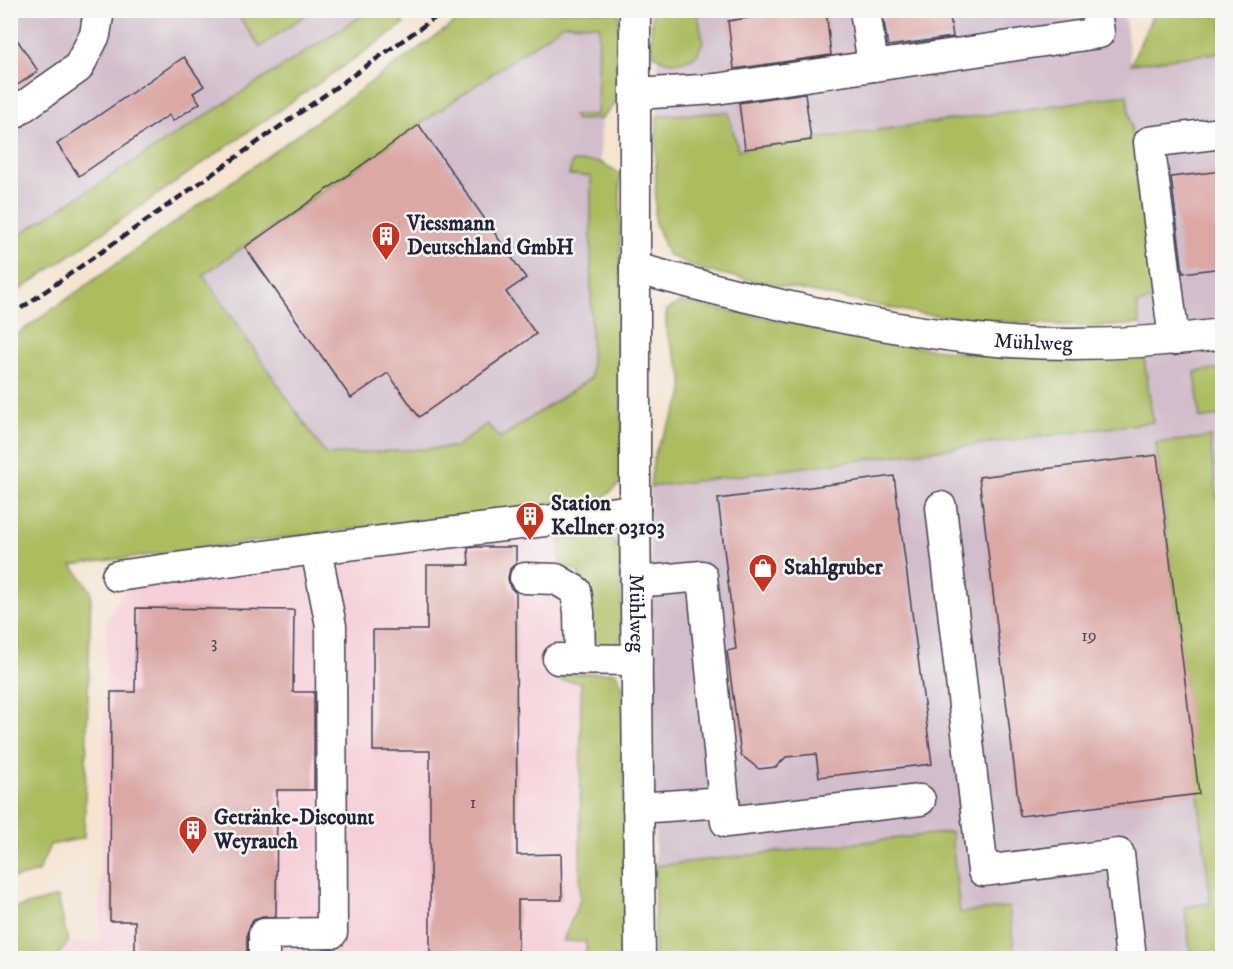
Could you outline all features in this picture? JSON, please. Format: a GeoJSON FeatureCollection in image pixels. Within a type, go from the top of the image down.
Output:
{"type":"FeatureCollection","features":[{"type":"Feature","properties":{"kind":"street"},"geometry":{"type":"LineString","coordinates":[[10,116],[78,68],[88,52],[99,10]]}},
{"type":"Feature","properties":{"kind":"street","name":"Mühlweg"},"geometry":{"type":"LineString","coordinates":[[635,10],[635,510],[640,958]]}},
{"type":"Feature","properties":{"kind":"street"},"geometry":{"type":"LineString","coordinates":[[865,10],[873,66]]}},
{"type":"Feature","properties":{"kind":"street"},"geometry":{"type":"LineString","coordinates":[[636,94],[716,90],[1099,33],[1096,10]]}},
{"type":"Feature","properties":{"kind":"street"},"geometry":{"type":"LineString","coordinates":[[1174,340],[1149,142],[1222,133]]}},
{"type":"Feature","properties":{"kind":"street","name":"Mühlweg"},"geometry":{"type":"LineString","coordinates":[[635,268],[724,293],[886,326],[979,339],[1082,344],[1174,340],[1222,334]]}},
{"type":"Feature","properties":{"kind":"street"},"geometry":{"type":"LineString","coordinates":[[941,507],[983,871],[1119,854],[1131,958]]}},
{"type":"Feature","properties":{"kind":"street"},"geometry":{"type":"LineString","coordinates":[[117,576],[635,510]]}},
{"type":"Feature","properties":{"kind":"street"},"geometry":{"type":"LineString","coordinates":[[264,958],[264,934],[332,933],[331,626],[316,549]]}},
{"type":"Feature","properties":{"kind":"street"},"geometry":{"type":"LineString","coordinates":[[636,582],[702,576],[726,822],[920,800]]}},
{"type":"Feature","properties":{"kind":"street"},"geometry":{"type":"LineString","coordinates":[[525,578],[556,579],[576,591],[579,612],[569,659],[637,660]]}},
{"type":"Feature","properties":{"kind":"street"},"geometry":{"type":"LineString","coordinates":[[638,808],[724,802]]}},
{"type":"Feature","properties":{"kind":"shaded area"},"geometry":{"type":"Polygon","coordinates":[[[11,11],[403,11],[397,15],[366,13],[11,240],[11,11]]]}},
{"type":"Feature","properties":{"kind":"shaded area"},"geometry":{"type":"Polygon","coordinates":[[[658,11],[1124,11],[1131,64],[1222,52],[1222,368],[1196,372],[1200,419],[1222,415],[1222,539],[1210,437],[1156,444],[1211,904],[1185,907],[1191,958],[1015,958],[1008,907],[960,913],[950,832],[655,866],[650,487],[1152,422],[1137,304],[1153,300],[1127,95],[737,150],[728,112],[657,116],[658,11]]]}},
{"type":"Feature","properties":{"kind":"shaded area"},"geometry":{"type":"Polygon","coordinates":[[[564,24],[599,24],[597,115],[573,115],[576,120],[601,119],[600,162],[572,162],[569,175],[591,176],[591,378],[500,439],[487,424],[456,447],[326,455],[203,275],[564,24]]]}},
{"type":"Feature","properties":{"kind":"shaded area"},"geometry":{"type":"Polygon","coordinates":[[[560,530],[560,564],[576,570],[585,584],[621,958],[56,958],[68,942],[99,943],[107,619],[125,589],[560,530]]]}},
{"type":"Feature","properties":{"kind":"green space"},"geometry":{"type":"Polygon","coordinates":[[[1155,10],[1222,11],[1222,52],[1131,64],[1155,10]]]}},
{"type":"Feature","properties":{"kind":"green space"},"geometry":{"type":"Polygon","coordinates":[[[235,11],[311,11],[260,47],[235,11]]]}},
{"type":"Feature","properties":{"kind":"green space"},"geometry":{"type":"Polygon","coordinates":[[[471,11],[619,11],[616,103],[601,119],[576,120],[573,115],[597,115],[599,25],[564,24],[203,275],[326,455],[456,447],[487,424],[500,438],[591,378],[591,176],[569,175],[572,162],[600,162],[620,174],[622,482],[604,497],[72,565],[91,591],[84,838],[50,845],[38,872],[11,879],[11,339],[471,11]]]}},
{"type":"Feature","properties":{"kind":"green space"},"geometry":{"type":"Polygon","coordinates":[[[652,11],[697,11],[703,41],[697,55],[685,61],[675,62],[665,61],[654,55],[651,43],[652,11]]]}},
{"type":"Feature","properties":{"kind":"green space"},"geometry":{"type":"Polygon","coordinates":[[[366,13],[397,15],[404,24],[11,296],[11,240],[366,13]]]}},
{"type":"Feature","properties":{"kind":"green space"},"geometry":{"type":"Polygon","coordinates":[[[1127,95],[1154,300],[1137,304],[1140,324],[1094,327],[921,314],[701,270],[667,254],[655,222],[657,116],[728,112],[738,150],[1127,95]]]}},
{"type":"Feature","properties":{"kind":"green space"},"geometry":{"type":"Polygon","coordinates":[[[681,302],[917,347],[994,356],[1144,357],[1153,422],[650,487],[658,445],[677,410],[683,391],[681,371],[669,339],[666,321],[667,310],[681,302]]]}},
{"type":"Feature","properties":{"kind":"green space"},"geometry":{"type":"Polygon","coordinates":[[[1222,368],[1222,415],[1200,419],[1195,372],[1222,368]]]}},
{"type":"Feature","properties":{"kind":"green space"},"geometry":{"type":"Polygon","coordinates":[[[1210,437],[1222,539],[1222,958],[1191,958],[1185,907],[1211,903],[1156,443],[1210,437]]]}},
{"type":"Feature","properties":{"kind":"green space"},"geometry":{"type":"Polygon","coordinates":[[[610,536],[620,551],[622,638],[613,645],[598,644],[586,634],[585,584],[576,570],[560,565],[560,539],[610,536]]]}},
{"type":"Feature","properties":{"kind":"green space"},"geometry":{"type":"Polygon","coordinates":[[[615,672],[623,686],[626,958],[586,958],[586,942],[563,941],[580,899],[581,682],[561,681],[561,675],[615,672]]]}},
{"type":"Feature","properties":{"kind":"green space"},"geometry":{"type":"Polygon","coordinates":[[[951,832],[960,913],[1009,907],[1015,958],[654,958],[655,866],[951,832]]]}},
{"type":"Feature","properties":{"kind":"green space"},"geometry":{"type":"Polygon","coordinates":[[[58,897],[68,942],[56,958],[11,958],[11,909],[58,897]]]}},
{"type":"Feature","properties":{"kind":"building"},"geometry":{"type":"Polygon","coordinates":[[[804,10],[826,10],[831,55],[734,69],[728,21],[804,10]]]}},
{"type":"Feature","properties":{"kind":"building"},"geometry":{"type":"Polygon","coordinates":[[[882,10],[949,10],[953,37],[888,46],[882,10]]]}},
{"type":"Feature","properties":{"kind":"building"},"geometry":{"type":"Polygon","coordinates":[[[10,29],[38,71],[10,90],[10,29]]]}},
{"type":"Feature","properties":{"kind":"building"},"geometry":{"type":"Polygon","coordinates":[[[184,57],[204,86],[193,93],[200,103],[173,121],[169,115],[79,176],[57,144],[184,57]]]}},
{"type":"Feature","properties":{"kind":"building"},"geometry":{"type":"Polygon","coordinates":[[[805,93],[811,140],[745,149],[739,103],[805,93]]]}},
{"type":"Feature","properties":{"kind":"building","name":"Viessmann Deutschland GmbH"},"geometry":{"type":"Polygon","coordinates":[[[419,125],[526,278],[506,292],[536,334],[419,417],[388,373],[351,398],[245,247],[419,125]]]}},
{"type":"Feature","properties":{"kind":"building"},"geometry":{"type":"Polygon","coordinates":[[[1222,171],[1222,268],[1183,273],[1171,177],[1222,171]]]}},
{"type":"Feature","properties":{"kind":"building"},"geometry":{"type":"Polygon","coordinates":[[[1157,455],[1199,794],[1020,816],[979,477],[1157,455]]]}},
{"type":"Feature","properties":{"kind":"building"},"geometry":{"type":"Polygon","coordinates":[[[894,476],[932,764],[819,777],[816,754],[786,757],[776,767],[759,769],[741,755],[727,651],[736,649],[718,499],[894,476]]]}},
{"type":"Feature","properties":{"kind":"building"},"geometry":{"type":"Polygon","coordinates":[[[516,547],[516,563],[510,569],[508,578],[510,587],[516,593],[517,855],[561,854],[562,900],[518,900],[518,958],[430,958],[430,751],[373,751],[373,630],[427,630],[427,565],[469,565],[468,548],[516,547]]]}},
{"type":"Feature","properties":{"kind":"building","name":"Getränke-Discount Weyrauch"},"geometry":{"type":"Polygon","coordinates":[[[136,608],[294,610],[293,692],[314,692],[314,790],[277,790],[276,917],[253,920],[247,933],[247,958],[135,958],[135,921],[110,921],[111,692],[135,692],[136,608]]]}},
{"type":"Feature","properties":{"kind":"railway"},"geometry":{"type":"LineString","coordinates":[[10,316],[446,10]]}},
{"type":"Feature","properties":{"kind":"place","name":"Viessmann Deutschland GmbH"},"geometry":{"type":"Point","coordinates":[386,262]}},
{"type":"Feature","properties":{"kind":"place","name":"Station Kellner 03103"},"geometry":{"type":"Point","coordinates":[530,542]}},
{"type":"Feature","properties":{"kind":"place","name":"Stahlgruber"},"geometry":{"type":"Point","coordinates":[763,594]}},
{"type":"Feature","properties":{"kind":"place","name":"Getränke-Discount Weyrauch"},"geometry":{"type":"Point","coordinates":[193,856]}}]}
